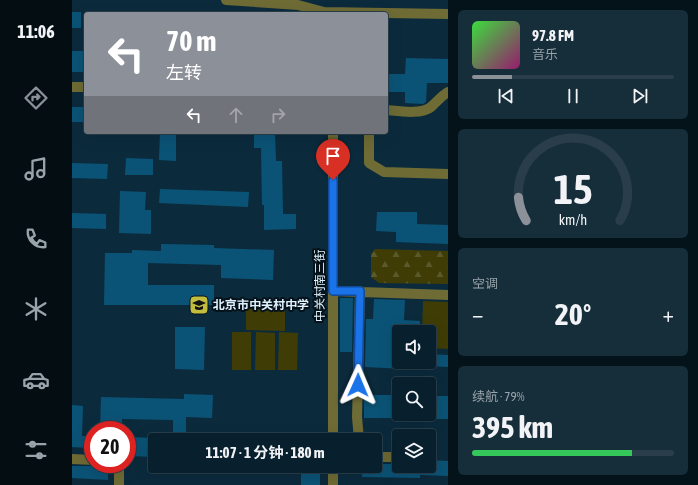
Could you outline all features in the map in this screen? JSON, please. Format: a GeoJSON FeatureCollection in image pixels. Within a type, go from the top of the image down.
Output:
{"type":"FeatureCollection","features":[{"type":"Feature","properties":{"kind":"street"},"geometry":{"type":"LineString","coordinates":[[226,0],[298,6],[324,12]]}},
{"type":"Feature","properties":{"kind":"street"},"geometry":{"type":"LineString","coordinates":[[388,13],[448,14]]}},
{"type":"Feature","properties":{"kind":"street"},"geometry":{"type":"LineString","coordinates":[[72,87],[84,87]]}},
{"type":"Feature","properties":{"kind":"street"},"geometry":{"type":"LineString","coordinates":[[388,110],[422,111],[430,107],[440,97],[448,92]]}},
{"type":"Feature","properties":{"kind":"street","name":"中关村南三街"},"geometry":{"type":"LineString","coordinates":[[333,134],[333,433]]}},
{"type":"Feature","properties":{"kind":"street"},"geometry":{"type":"LineString","coordinates":[[369,134],[368,163],[384,172],[448,174]]}},
{"type":"Feature","properties":{"kind":"street"},"geometry":{"type":"LineString","coordinates":[[333,291],[448,295]]}},
{"type":"Feature","properties":{"kind":"street"},"geometry":{"type":"LineString","coordinates":[[358,433],[357,417],[360,291]]}},
{"type":"Feature","properties":{"kind":"street"},"geometry":{"type":"LineString","coordinates":[[72,459],[84,460]]}},
{"type":"Feature","properties":{"kind":"street"},"geometry":{"type":"LineString","coordinates":[[119,473],[119,485]]}},
{"type":"Feature","properties":{"kind":"street"},"geometry":{"type":"LineString","coordinates":[[333,473],[333,485]]}},
{"type":"Feature","properties":{"kind":"green space"},"geometry":{"type":"Polygon","coordinates":[[[375,249],[448,251],[448,284],[379,283],[371,277],[371,254],[375,249]]]}},
{"type":"Feature","properties":{"kind":"green space"},"geometry":{"type":"Polygon","coordinates":[[[423,301],[448,302],[448,349],[436,348],[436,325],[422,325],[423,301]]]}},
{"type":"Feature","properties":{"kind":"green space"},"geometry":{"type":"Polygon","coordinates":[[[246,305],[285,305],[285,331],[246,330],[246,305]]]}},
{"type":"Feature","properties":{"kind":"green space"},"geometry":{"type":"Polygon","coordinates":[[[232,332],[251,332],[251,370],[232,370],[232,332]]]}},
{"type":"Feature","properties":{"kind":"green space"},"geometry":{"type":"Polygon","coordinates":[[[256,332],[275,333],[275,370],[255,370],[256,332]]]}},
{"type":"Feature","properties":{"kind":"green space"},"geometry":{"type":"Polygon","coordinates":[[[279,332],[298,333],[297,370],[278,370],[279,332]]]}},
{"type":"Feature","properties":{"kind":"building"},"geometry":{"type":"Polygon","coordinates":[[[72,12],[81,12],[81,28],[72,28],[72,12]]]}},
{"type":"Feature","properties":{"kind":"building"},"geometry":{"type":"Polygon","coordinates":[[[72,51],[83,51],[83,72],[72,72],[72,51]]]}},
{"type":"Feature","properties":{"kind":"building"},"geometry":{"type":"Polygon","coordinates":[[[406,58],[448,59],[448,83],[427,83],[426,102],[423,104],[405,103],[405,92],[388,92],[388,74],[405,74],[406,58]]]}},
{"type":"Feature","properties":{"kind":"building"},"geometry":{"type":"Polygon","coordinates":[[[72,107],[84,107],[84,122],[72,122],[72,107]]]}},
{"type":"Feature","properties":{"kind":"building"},"geometry":{"type":"Polygon","coordinates":[[[160,134],[176,134],[176,161],[159,160],[160,134]]]}},
{"type":"Feature","properties":{"kind":"building"},"geometry":{"type":"Polygon","coordinates":[[[254,134],[275,134],[276,161],[282,161],[283,214],[296,214],[296,229],[264,230],[261,148],[254,148],[254,134]]]}},
{"type":"Feature","properties":{"kind":"building"},"geometry":{"type":"Polygon","coordinates":[[[126,158],[153,159],[153,175],[125,175],[126,158]]]}},
{"type":"Feature","properties":{"kind":"building"},"geometry":{"type":"Polygon","coordinates":[[[72,163],[108,164],[107,179],[72,178],[72,163]]]}},
{"type":"Feature","properties":{"kind":"building"},"geometry":{"type":"Polygon","coordinates":[[[160,189],[249,192],[248,207],[159,203],[160,189]]]}},
{"type":"Feature","properties":{"kind":"building"},"geometry":{"type":"Polygon","coordinates":[[[120,191],[146,192],[145,210],[151,210],[151,234],[119,233],[120,191]]]}},
{"type":"Feature","properties":{"kind":"building"},"geometry":{"type":"Polygon","coordinates":[[[377,212],[417,212],[417,224],[448,225],[448,244],[396,242],[396,232],[376,231],[377,212]]]}},
{"type":"Feature","properties":{"kind":"building"},"geometry":{"type":"Polygon","coordinates":[[[72,213],[106,214],[106,229],[72,228],[72,213]]]}},
{"type":"Feature","properties":{"kind":"building"},"geometry":{"type":"Polygon","coordinates":[[[161,244],[214,245],[214,248],[274,250],[273,280],[221,278],[221,265],[148,263],[148,285],[214,285],[214,305],[104,305],[105,253],[132,253],[132,250],[161,251],[161,244]]]}},
{"type":"Feature","properties":{"kind":"building"},"geometry":{"type":"Polygon","coordinates":[[[340,298],[353,298],[352,352],[340,352],[340,298]]]}},
{"type":"Feature","properties":{"kind":"building"},"geometry":{"type":"Polygon","coordinates":[[[374,299],[405,300],[404,320],[420,321],[420,325],[392,325],[392,368],[365,367],[366,319],[373,319],[374,299]]]}},
{"type":"Feature","properties":{"kind":"building"},"geometry":{"type":"Polygon","coordinates":[[[175,327],[205,327],[204,370],[175,369],[175,327]]]}},
{"type":"Feature","properties":{"kind":"building"},"geometry":{"type":"Polygon","coordinates":[[[436,354],[448,355],[448,367],[436,366],[436,354]]]}},
{"type":"Feature","properties":{"kind":"building"},"geometry":{"type":"Polygon","coordinates":[[[184,394],[213,395],[212,418],[186,417],[186,433],[173,433],[173,420],[122,419],[122,421],[100,421],[101,397],[184,399],[184,394]]]}},
{"type":"Feature","properties":{"kind":"building"},"geometry":{"type":"Polygon","coordinates":[[[364,395],[392,395],[392,418],[364,418],[364,395]]]}},
{"type":"Feature","properties":{"kind":"building"},"geometry":{"type":"Polygon","coordinates":[[[436,396],[448,396],[448,419],[436,419],[436,396]]]}},
{"type":"Feature","properties":{"kind":"building"},"geometry":{"type":"Polygon","coordinates":[[[72,405],[83,406],[82,436],[84,436],[84,448],[72,447],[72,405]]]}},
{"type":"Feature","properties":{"kind":"building"},"geometry":{"type":"Polygon","coordinates":[[[136,437],[148,438],[148,457],[136,456],[136,437]]]}},
{"type":"Feature","properties":{"kind":"building"},"geometry":{"type":"Polygon","coordinates":[[[436,460],[448,461],[448,476],[420,475],[420,478],[362,477],[362,473],[382,473],[382,464],[392,464],[392,473],[436,473],[436,460]]]}},
{"type":"Feature","properties":{"kind":"building"},"geometry":{"type":"Polygon","coordinates":[[[72,466],[84,466],[84,473],[108,473],[108,480],[72,478],[72,466]]]}},
{"type":"Feature","properties":{"kind":"building"},"geometry":{"type":"Polygon","coordinates":[[[301,473],[320,473],[320,485],[301,485],[301,473]]]}},
{"type":"Feature","properties":{"kind":"place","name":"北京市中关村中学"},"geometry":{"type":"Point","coordinates":[199,305]}},
{"type":"Feature","properties":{"kind":"route"},"geometry":{"type":"LineString","coordinates":[[333,180],[333,291],[360,291],[358,385]]}}]}
